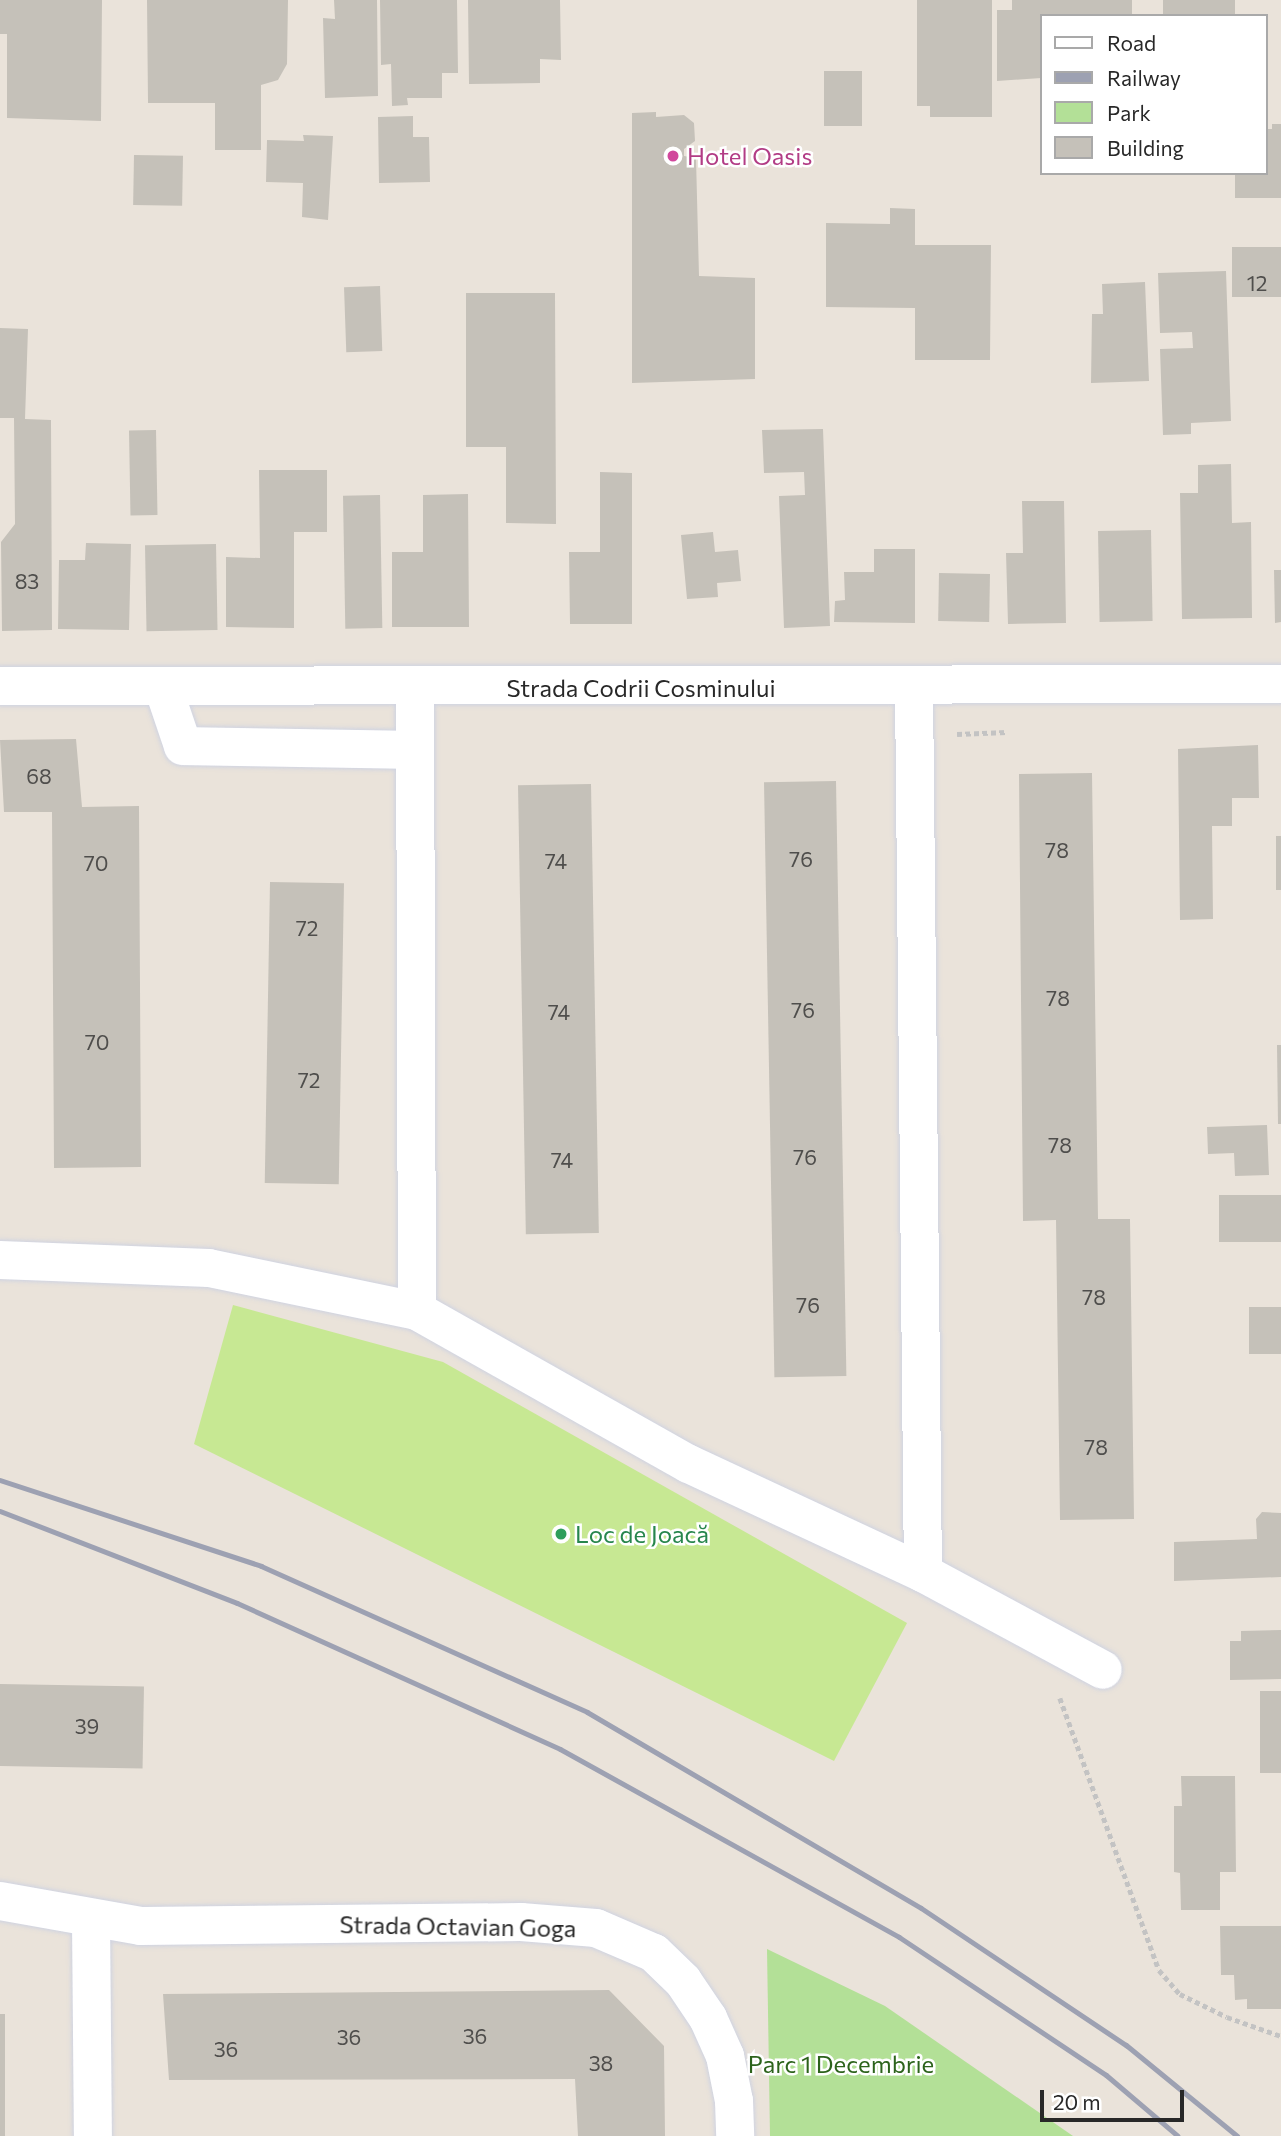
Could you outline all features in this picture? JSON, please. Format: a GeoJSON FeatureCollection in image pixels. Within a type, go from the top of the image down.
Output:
{"type":"FeatureCollection","features":[{"type":"Feature","properties":{"kind":"street","name":"Strada Codrii Cosminului"},"geometry":{"type":"LineString","coordinates":[[0,686],[914,688],[1281,684]]}},
{"type":"Feature","properties":{"kind":"street"},"geometry":{"type":"LineString","coordinates":[[163,687],[183,746],[414,750]]}},
{"type":"Feature","properties":{"kind":"street"},"geometry":{"type":"LineString","coordinates":[[415,688],[417,1311]]}},
{"type":"Feature","properties":{"kind":"street"},"geometry":{"type":"LineString","coordinates":[[914,688],[923,1573]]}},
{"type":"Feature","properties":{"kind":"street"},"geometry":{"type":"LineString","coordinates":[[0,1260],[209,1268],[417,1311],[689,1464],[923,1573],[1103,1670]]}},
{"type":"Feature","properties":{"kind":"street","name":"Strada Octavian Goga"},"geometry":{"type":"LineString","coordinates":[[0,1901],[141,1926],[521,1922],[596,1928],[654,1953],[683,1981],[708,2018],[724,2056],[734,2101],[735,2136]]}},
{"type":"Feature","properties":{"kind":"street"},"geometry":{"type":"LineString","coordinates":[[91,1919],[93,2136]]}},
{"type":"Feature","properties":{"kind":"path"},"geometry":{"type":"LineString","coordinates":[[1037,1634],[1159,1970],[1180,1994],[1281,2036]]}},
{"type":"Feature","properties":{"kind":"green space","name":"Loc de Joacă"},"geometry":{"type":"Polygon","coordinates":[[[233,1305],[443,1362],[907,1623],[834,1761],[194,1444],[233,1305]]]}},
{"type":"Feature","properties":{"kind":"green space","name":"Parc 1 Decembrie"},"geometry":{"type":"Polygon","coordinates":[[[767,1949],[885,2006],[1073,2136],[770,2136],[767,1949]]]}},
{"type":"Feature","properties":{"kind":"building"},"geometry":{"type":"Polygon","coordinates":[[[0,0],[102,0],[101,121],[7,118],[7,34],[0,34],[0,0]]]}},
{"type":"Feature","properties":{"kind":"building"},"geometry":{"type":"Polygon","coordinates":[[[147,0],[288,0],[287,64],[278,80],[261,85],[261,150],[215,150],[215,103],[148,103],[147,0]]]}},
{"type":"Feature","properties":{"kind":"building"},"geometry":{"type":"Polygon","coordinates":[[[334,0],[377,0],[378,96],[325,98],[323,18],[335,19],[334,0]]]}},
{"type":"Feature","properties":{"kind":"building"},"geometry":{"type":"Polygon","coordinates":[[[380,0],[457,0],[458,73],[442,73],[442,98],[407,98],[408,105],[392,106],[391,64],[381,65],[380,0]]]}},
{"type":"Feature","properties":{"kind":"building"},"geometry":{"type":"Polygon","coordinates":[[[468,0],[560,0],[561,60],[540,59],[540,83],[469,84],[468,0]]]}},
{"type":"Feature","properties":{"kind":"building"},"geometry":{"type":"Polygon","coordinates":[[[917,0],[992,0],[992,117],[930,117],[930,106],[917,106],[917,0]]]}},
{"type":"Feature","properties":{"kind":"building"},"geometry":{"type":"Polygon","coordinates":[[[1012,0],[1132,0],[1132,14],[1040,14],[1040,78],[997,81],[997,10],[1012,10],[1012,0]]]}},
{"type":"Feature","properties":{"kind":"building"},"geometry":{"type":"Polygon","coordinates":[[[1163,0],[1235,0],[1235,14],[1163,14],[1163,0]]]}},
{"type":"Feature","properties":{"kind":"building"},"geometry":{"type":"Polygon","coordinates":[[[824,71],[862,71],[862,126],[824,126],[824,71]]]}},
{"type":"Feature","properties":{"kind":"building"},"geometry":{"type":"Polygon","coordinates":[[[656,112],[656,117],[684,115],[694,123],[695,141],[684,149],[684,156],[696,158],[699,276],[755,278],[755,379],[632,383],[632,113],[656,112]]]}},
{"type":"Feature","properties":{"kind":"building"},"geometry":{"type":"Polygon","coordinates":[[[413,116],[413,137],[429,137],[430,182],[379,183],[378,117],[413,116]]]}},
{"type":"Feature","properties":{"kind":"building"},"geometry":{"type":"Polygon","coordinates":[[[1272,124],[1281,124],[1281,198],[1235,198],[1235,175],[1267,175],[1267,129],[1272,129],[1272,124]]]}},
{"type":"Feature","properties":{"kind":"building"},"geometry":{"type":"Polygon","coordinates":[[[303,135],[333,136],[328,220],[302,217],[303,183],[266,182],[267,140],[304,141],[303,135]]]}},
{"type":"Feature","properties":{"kind":"building"},"geometry":{"type":"Polygon","coordinates":[[[134,155],[183,156],[182,206],[133,205],[134,155]]]}},
{"type":"Feature","properties":{"kind":"building"},"geometry":{"type":"Polygon","coordinates":[[[890,208],[915,209],[915,245],[991,245],[990,360],[915,360],[915,308],[826,307],[826,223],[890,224],[890,208]]]}},
{"type":"Feature","properties":{"kind":"building"},"geometry":{"type":"Polygon","coordinates":[[[1232,247],[1281,247],[1281,297],[1232,297],[1232,247]]]}},
{"type":"Feature","properties":{"kind":"building"},"geometry":{"type":"Polygon","coordinates":[[[1226,271],[1231,421],[1191,423],[1191,434],[1163,435],[1160,349],[1193,348],[1192,332],[1160,333],[1158,273],[1226,271]]]}},
{"type":"Feature","properties":{"kind":"building"},"geometry":{"type":"Polygon","coordinates":[[[1145,282],[1149,381],[1091,383],[1092,314],[1103,314],[1102,284],[1145,282]]]}},
{"type":"Feature","properties":{"kind":"building"},"geometry":{"type":"Polygon","coordinates":[[[380,286],[382,351],[346,352],[344,287],[380,286]]]}},
{"type":"Feature","properties":{"kind":"building"},"geometry":{"type":"Polygon","coordinates":[[[466,293],[555,293],[556,524],[506,523],[506,447],[466,447],[466,293]]]}},
{"type":"Feature","properties":{"kind":"building"},"geometry":{"type":"Polygon","coordinates":[[[0,328],[28,329],[25,419],[51,420],[52,630],[2,631],[1,542],[15,524],[14,418],[0,418],[0,328]]]}},
{"type":"Feature","properties":{"kind":"building"},"geometry":{"type":"Polygon","coordinates":[[[823,429],[830,626],[784,628],[779,496],[805,495],[804,472],[764,473],[762,430],[823,429]]]}},
{"type":"Feature","properties":{"kind":"building"},"geometry":{"type":"Polygon","coordinates":[[[129,430],[156,430],[157,515],[130,515],[129,430]]]}},
{"type":"Feature","properties":{"kind":"building"},"geometry":{"type":"Polygon","coordinates":[[[1231,464],[1232,523],[1251,522],[1252,618],[1182,619],[1180,493],[1198,493],[1198,465],[1231,464]]]}},
{"type":"Feature","properties":{"kind":"building"},"geometry":{"type":"Polygon","coordinates":[[[259,470],[327,470],[327,532],[294,532],[294,628],[226,627],[226,557],[260,558],[259,470]]]}},
{"type":"Feature","properties":{"kind":"building"},"geometry":{"type":"Polygon","coordinates":[[[600,472],[632,473],[632,624],[570,624],[569,552],[600,552],[600,472]]]}},
{"type":"Feature","properties":{"kind":"building"},"geometry":{"type":"Polygon","coordinates":[[[468,494],[469,627],[392,627],[392,552],[423,552],[423,495],[468,494]]]}},
{"type":"Feature","properties":{"kind":"building"},"geometry":{"type":"Polygon","coordinates":[[[380,495],[382,628],[345,629],[343,496],[380,495]]]}},
{"type":"Feature","properties":{"kind":"building"},"geometry":{"type":"Polygon","coordinates":[[[1022,501],[1064,501],[1066,623],[1008,624],[1006,553],[1023,553],[1022,501]]]}},
{"type":"Feature","properties":{"kind":"building"},"geometry":{"type":"Polygon","coordinates":[[[1151,530],[1153,621],[1100,622],[1098,531],[1151,530]]]}},
{"type":"Feature","properties":{"kind":"building"},"geometry":{"type":"Polygon","coordinates":[[[713,532],[715,552],[738,550],[741,581],[717,583],[718,597],[687,599],[681,535],[713,532]]]}},
{"type":"Feature","properties":{"kind":"building"},"geometry":{"type":"Polygon","coordinates":[[[86,543],[131,544],[129,630],[58,629],[59,560],[85,560],[86,543]]]}},
{"type":"Feature","properties":{"kind":"building"},"geometry":{"type":"Polygon","coordinates":[[[216,544],[218,630],[147,631],[145,545],[216,544]]]}},
{"type":"Feature","properties":{"kind":"building"},"geometry":{"type":"Polygon","coordinates":[[[874,549],[915,549],[915,623],[834,622],[835,601],[845,600],[844,572],[874,572],[874,549]]]}},
{"type":"Feature","properties":{"kind":"building"},"geometry":{"type":"Polygon","coordinates":[[[1274,570],[1281,570],[1281,622],[1275,623],[1274,570]]]}},
{"type":"Feature","properties":{"kind":"building"},"geometry":{"type":"Polygon","coordinates":[[[939,573],[990,574],[989,622],[938,621],[939,573]]]}},
{"type":"Feature","properties":{"kind":"building"},"geometry":{"type":"Polygon","coordinates":[[[76,739],[82,807],[139,806],[141,1167],[54,1168],[52,812],[4,812],[0,740],[76,739]]]}},
{"type":"Feature","properties":{"kind":"building"},"geometry":{"type":"Polygon","coordinates":[[[1258,745],[1259,798],[1232,798],[1232,826],[1212,826],[1213,919],[1180,920],[1178,749],[1258,745]]]}},
{"type":"Feature","properties":{"kind":"building"},"geometry":{"type":"Polygon","coordinates":[[[1092,773],[1098,1219],[1130,1219],[1134,1519],[1060,1520],[1056,1220],[1023,1221],[1019,774],[1092,773]]]}},
{"type":"Feature","properties":{"kind":"building"},"geometry":{"type":"Polygon","coordinates":[[[836,781],[846,1376],[774,1377],[764,782],[836,781]]]}},
{"type":"Feature","properties":{"kind":"building"},"geometry":{"type":"Polygon","coordinates":[[[591,784],[599,1233],[526,1234],[518,785],[591,784]]]}},
{"type":"Feature","properties":{"kind":"building"},"geometry":{"type":"Polygon","coordinates":[[[1276,836],[1281,836],[1281,890],[1276,890],[1276,836]]]}},
{"type":"Feature","properties":{"kind":"building"},"geometry":{"type":"Polygon","coordinates":[[[270,882],[344,883],[339,1184],[265,1183],[270,882]]]}},
{"type":"Feature","properties":{"kind":"building"},"geometry":{"type":"Polygon","coordinates":[[[1277,1045],[1281,1045],[1281,1124],[1278,1124],[1277,1045]]]}},
{"type":"Feature","properties":{"kind":"building"},"geometry":{"type":"Polygon","coordinates":[[[1267,1125],[1269,1175],[1235,1176],[1234,1153],[1208,1154],[1207,1127],[1267,1125]]]}},
{"type":"Feature","properties":{"kind":"building"},"geometry":{"type":"Polygon","coordinates":[[[1219,1195],[1281,1195],[1281,1242],[1219,1242],[1219,1195]]]}},
{"type":"Feature","properties":{"kind":"building"},"geometry":{"type":"Polygon","coordinates":[[[1249,1307],[1281,1307],[1281,1354],[1249,1354],[1249,1307]]]}},
{"type":"Feature","properties":{"kind":"building"},"geometry":{"type":"Polygon","coordinates":[[[1262,1512],[1281,1513],[1281,1577],[1174,1581],[1174,1542],[1257,1539],[1256,1519],[1262,1512]]]}},
{"type":"Feature","properties":{"kind":"building"},"geometry":{"type":"Polygon","coordinates":[[[1281,1630],[1281,1679],[1230,1680],[1230,1641],[1241,1641],[1241,1631],[1281,1630]]]}},
{"type":"Feature","properties":{"kind":"building"},"geometry":{"type":"Polygon","coordinates":[[[0,1684],[144,1687],[143,1769],[0,1766],[0,1684]]]}},
{"type":"Feature","properties":{"kind":"building"},"geometry":{"type":"Polygon","coordinates":[[[1260,1691],[1281,1691],[1281,1773],[1260,1773],[1260,1691]]]}},
{"type":"Feature","properties":{"kind":"building"},"geometry":{"type":"Polygon","coordinates":[[[1181,1776],[1235,1776],[1236,1872],[1220,1872],[1220,1910],[1181,1910],[1180,1873],[1174,1872],[1174,1806],[1182,1806],[1181,1776]]]}},
{"type":"Feature","properties":{"kind":"building"},"geometry":{"type":"Polygon","coordinates":[[[1220,1926],[1281,1926],[1281,2009],[1247,2009],[1247,1999],[1235,2000],[1234,1975],[1221,1975],[1220,1926]]]}},
{"type":"Feature","properties":{"kind":"building"},"geometry":{"type":"Polygon","coordinates":[[[609,1990],[664,2046],[665,2136],[578,2136],[575,2079],[169,2080],[163,1994],[609,1990]]]}},
{"type":"Feature","properties":{"kind":"building"},"geometry":{"type":"Polygon","coordinates":[[[0,2014],[5,2014],[5,2136],[0,2136],[0,2014]]]}},
{"type":"Feature","properties":{"kind":"railway"},"geometry":{"type":"LineString","coordinates":[[0,1480],[261,1566],[587,1712],[921,1908],[1126,2045],[1237,2136]]}},
{"type":"Feature","properties":{"kind":"railway"},"geometry":{"type":"LineString","coordinates":[[0,1511],[237,1603],[560,1749],[899,1937],[1106,2075],[1178,2136]]}},
{"type":"Feature","properties":{"kind":"place","name":"Hotel Oasis"},"geometry":{"type":"Point","coordinates":[673,156]}},
{"type":"Feature","properties":{"kind":"place","name":"Loc de Joacă"},"geometry":{"type":"Point","coordinates":[561,1534]}}]}
